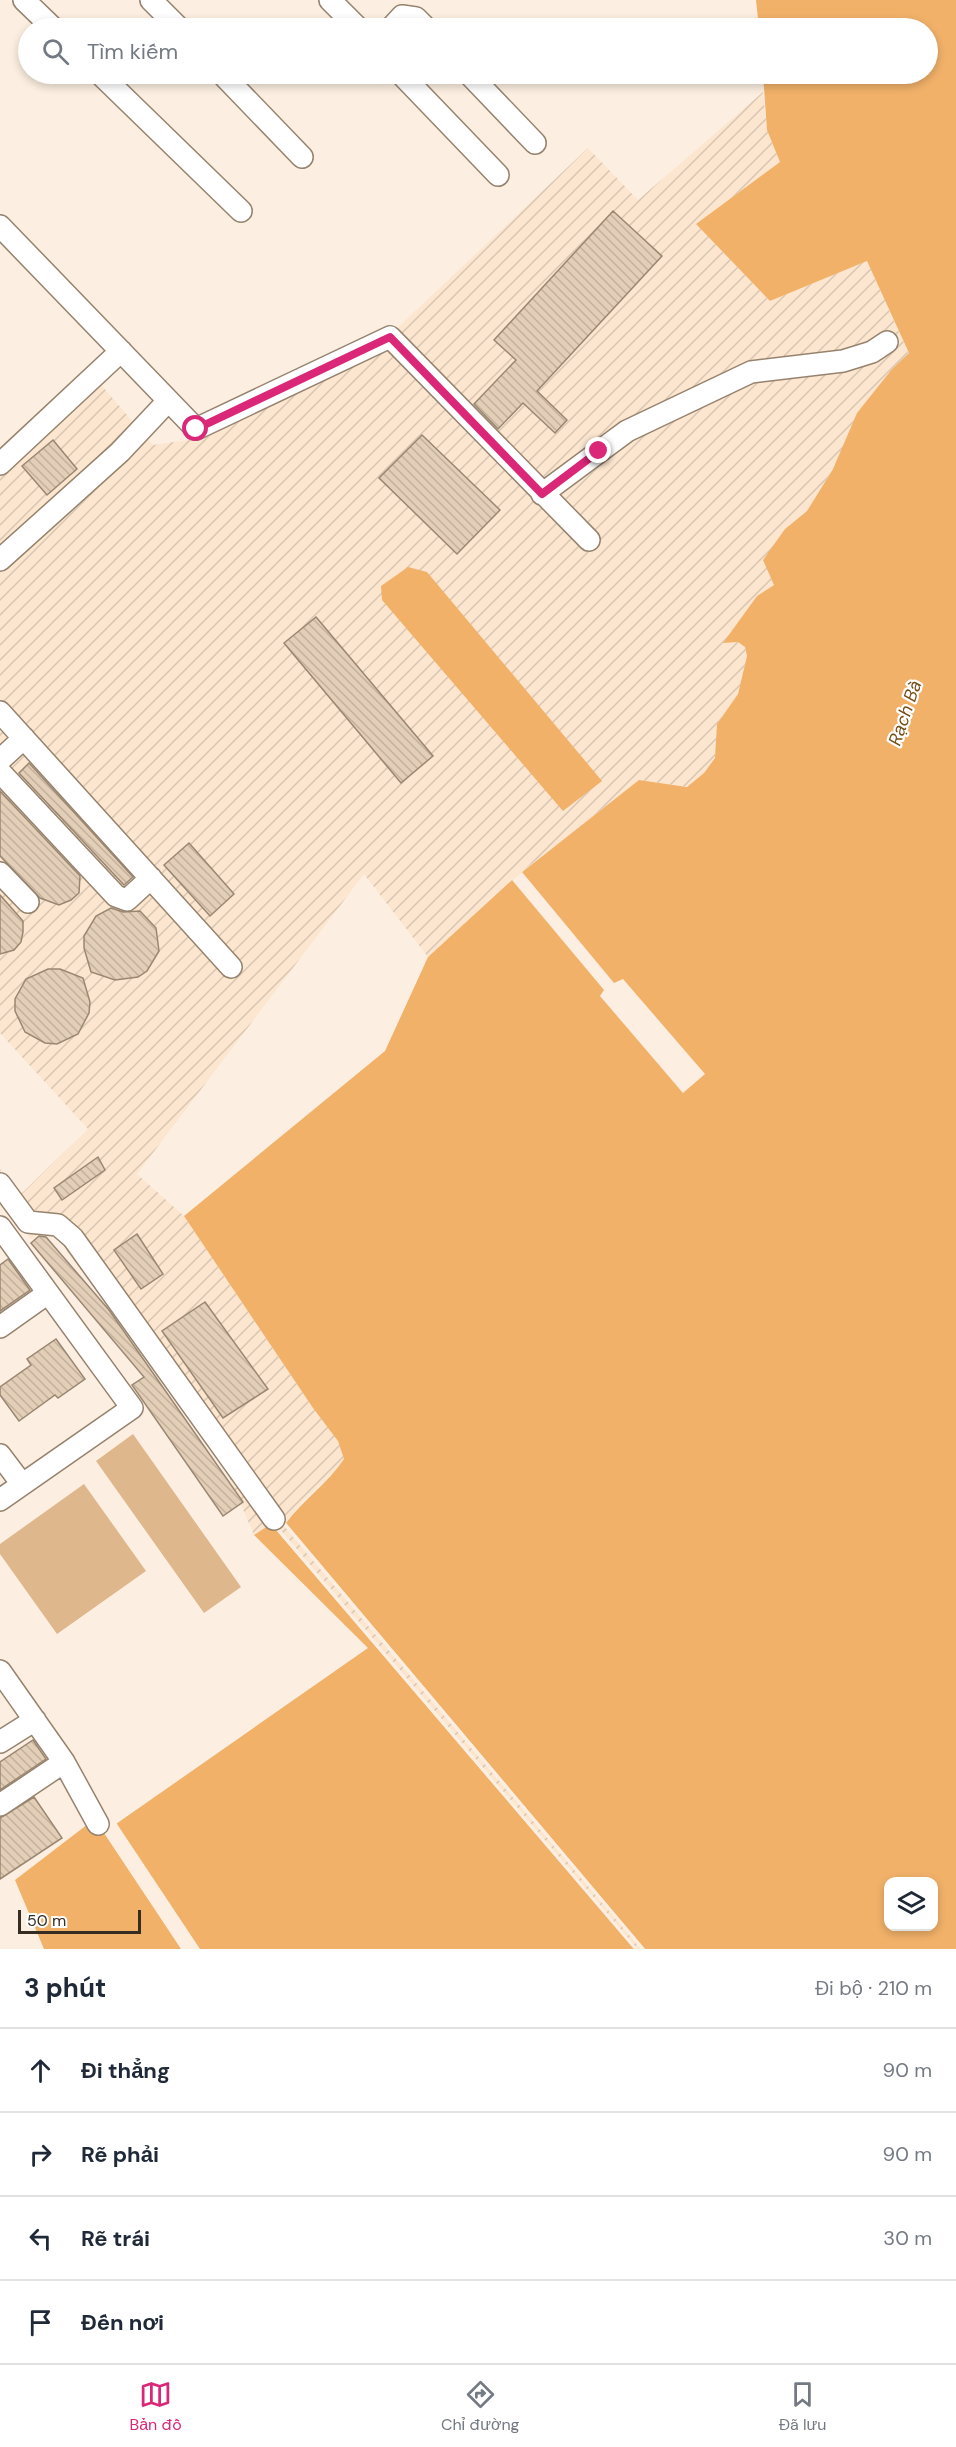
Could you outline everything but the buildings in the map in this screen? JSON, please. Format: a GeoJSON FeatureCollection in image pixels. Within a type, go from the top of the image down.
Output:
{"type":"FeatureCollection","features":[{"type":"Feature","properties":{"kind":"street"},"geometry":{"type":"LineString","coordinates":[[24,0],[43,18]]}},
{"type":"Feature","properties":{"kind":"street"},"geometry":{"type":"LineString","coordinates":[[151,0],[169,18]]}},
{"type":"Feature","properties":{"kind":"street"},"geometry":{"type":"LineString","coordinates":[[330,0],[348,18]]}},
{"type":"Feature","properties":{"kind":"street"},"geometry":{"type":"LineString","coordinates":[[400,18],[402,16],[416,18]]}},
{"type":"Feature","properties":{"kind":"street"},"geometry":{"type":"LineString","coordinates":[[110,84],[241,211]]}},
{"type":"Feature","properties":{"kind":"street"},"geometry":{"type":"LineString","coordinates":[[232,84],[302,157]]}},
{"type":"Feature","properties":{"kind":"street"},"geometry":{"type":"LineString","coordinates":[[411,84],[498,175]]}},
{"type":"Feature","properties":{"kind":"street"},"geometry":{"type":"LineString","coordinates":[[479,84],[535,143]]}},
{"type":"Feature","properties":{"kind":"street"},"geometry":{"type":"LineString","coordinates":[[0,226],[196,429],[390,337],[542,494],[590,540]]}},
{"type":"Feature","properties":{"kind":"street"},"geometry":{"type":"LineString","coordinates":[[542,494],[627,431],[751,372],[843,361],[873,352],[887,342]]}},
{"type":"Feature","properties":{"kind":"street"},"geometry":{"type":"LineString","coordinates":[[0,464],[121,351]]}},
{"type":"Feature","properties":{"kind":"street"},"geometry":{"type":"LineString","coordinates":[[0,560],[120,452],[168,401]]}},
{"type":"Feature","properties":{"kind":"street"},"geometry":{"type":"LineString","coordinates":[[0,712],[231,967]]}},
{"type":"Feature","properties":{"kind":"street"},"geometry":{"type":"LineString","coordinates":[[0,759],[24,738]]}},
{"type":"Feature","properties":{"kind":"street"},"geometry":{"type":"LineString","coordinates":[[0,772],[116,896],[127,900],[151,878]]}},
{"type":"Feature","properties":{"kind":"street"},"geometry":{"type":"LineString","coordinates":[[0,873],[28,903]]}},
{"type":"Feature","properties":{"kind":"street"},"geometry":{"type":"LineString","coordinates":[[0,1184],[28,1222],[58,1225],[72,1238],[274,1519]]}},
{"type":"Feature","properties":{"kind":"street"},"geometry":{"type":"LineString","coordinates":[[0,1227],[132,1408],[0,1500]]}},
{"type":"Feature","properties":{"kind":"street"},"geometry":{"type":"LineString","coordinates":[[0,1328],[48,1293]]}},
{"type":"Feature","properties":{"kind":"street"},"geometry":{"type":"LineString","coordinates":[[0,1455],[22,1484]]}},
{"type":"Feature","properties":{"kind":"street"},"geometry":{"type":"LineString","coordinates":[[0,1671],[64,1762],[98,1824]]}},
{"type":"Feature","properties":{"kind":"street"},"geometry":{"type":"LineString","coordinates":[[0,1742],[35,1720]]}},
{"type":"Feature","properties":{"kind":"street"},"geometry":{"type":"LineString","coordinates":[[0,1805],[64,1762]]}},
{"type":"Feature","properties":{"kind":"shaded area"},"geometry":{"type":"Polygon","coordinates":[[[763,92],[767,130],[780,162],[696,224],[770,301],[867,261],[909,354],[892,369],[857,413],[836,464],[807,511],[785,529],[774,585],[757,596],[724,643],[738,642],[745,647],[747,656],[738,694],[717,724],[715,758],[704,773],[688,787],[639,780],[511,880],[428,957],[364,874],[137,1174],[184,1216],[313,1408],[338,1440],[344,1459],[338,1468],[302,1502],[286,1523],[645,1949],[634,1949],[272,1524],[254,1535],[223,1463],[50,1228],[31,1239],[0,1199],[0,1169],[20,1195],[88,1129],[0,1033],[0,454],[90,372],[153,445],[208,437],[376,348],[588,148],[638,200],[763,92]]]}},
{"type":"Feature","properties":{"kind":"shaded area"},"geometry":{"type":"Polygon","coordinates":[[[133,1434],[241,1587],[204,1613],[96,1461],[133,1434]]]}},
{"type":"Feature","properties":{"kind":"shaded area"},"geometry":{"type":"Polygon","coordinates":[[[84,1484],[146,1571],[57,1634],[0,1554],[0,1544],[84,1484]]]}},
{"type":"Feature","properties":{"kind":"water","name":"Rạch Bà"},"geometry":{"type":"Polygon","coordinates":[[[756,0],[956,0],[956,1949],[645,1949],[286,1523],[344,1459],[338,1441],[313,1408],[184,1216],[385,1051],[428,957],[512,880],[639,780],[687,787],[704,773],[715,758],[717,724],[738,694],[747,656],[745,647],[738,642],[723,643],[757,596],[774,585],[763,560],[785,529],[807,511],[833,469],[857,413],[892,369],[909,353],[867,261],[770,301],[696,224],[780,162],[767,130],[764,84],[938,84],[938,18],[758,18],[756,0]]]}},
{"type":"Feature","properties":{"kind":"water"},"geometry":{"type":"Polygon","coordinates":[[[408,567],[427,572],[602,781],[563,811],[382,600],[381,586],[408,567]]]}},
{"type":"Feature","properties":{"kind":"water"},"geometry":{"type":"Polygon","coordinates":[[[271,1524],[634,1949],[44,1949],[15,1880],[88,1824],[102,1832],[116,1824],[368,1648],[254,1535],[271,1524]]]}},
{"type":"Feature","properties":{"kind":"pier"},"geometry":{"type":"Polygon","coordinates":[[[522,872],[614,983],[623,979],[705,1074],[683,1093],[600,996],[604,990],[512,880],[522,872]]]}},
{"type":"Feature","properties":{"kind":"pier"},"geometry":{"type":"Polygon","coordinates":[[[273,1521],[637,1949],[634,1949],[271,1524],[273,1521]]]}},
{"type":"Feature","properties":{"kind":"pier"},"geometry":{"type":"Polygon","coordinates":[[[283,1521],[645,1949],[641,1949],[283,1525],[283,1521]]]}},
{"type":"Feature","properties":{"kind":"pier"},"geometry":{"type":"Polygon","coordinates":[[[115,1821],[200,1949],[181,1949],[100,1827],[115,1821]]]}},
{"type":"Feature","properties":{"kind":"route"},"geometry":{"type":"LineString","coordinates":[[196,429],[390,337],[542,494],[599,451]]}}]}
